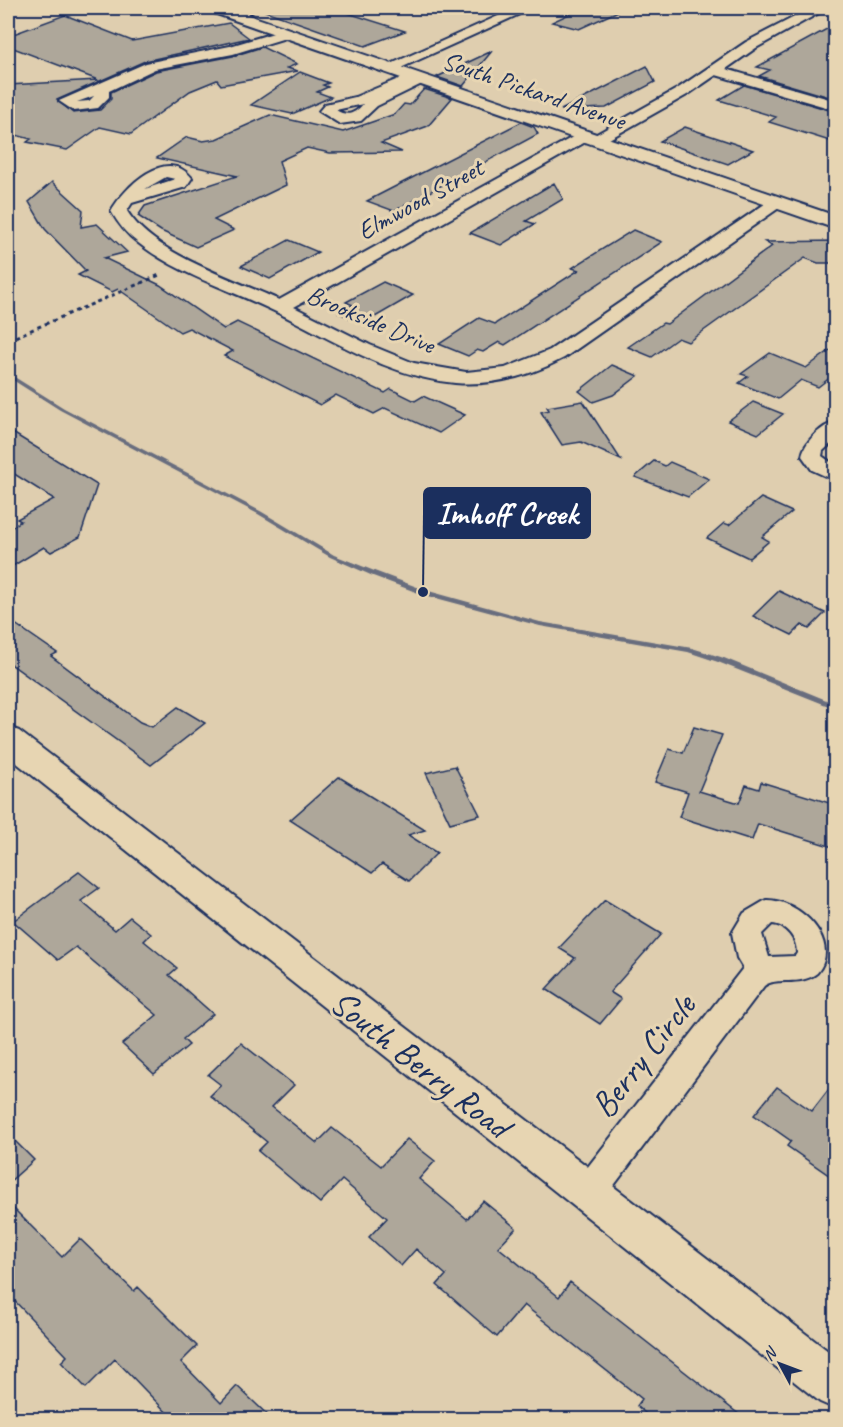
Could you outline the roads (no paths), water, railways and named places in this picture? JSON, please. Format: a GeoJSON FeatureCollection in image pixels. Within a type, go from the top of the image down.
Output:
{"type":"FeatureCollection","features":[{"type":"Feature","properties":{"kind":"street","name":"South Pickard Avenue"},"geometry":{"type":"LineString","coordinates":[[214,8],[836,222]]}},
{"type":"Feature","properties":{"kind":"street"},"geometry":{"type":"LineString","coordinates":[[235,15],[254,8]]}},
{"type":"Feature","properties":{"kind":"street"},"geometry":{"type":"LineString","coordinates":[[390,68],[526,8]]}},
{"type":"Feature","properties":{"kind":"street"},"geometry":{"type":"LineString","coordinates":[[817,10],[836,18]]}},
{"type":"Feature","properties":{"kind":"street","name":"Elmwood Street"},"geometry":{"type":"LineString","coordinates":[[280,307],[591,138],[660,106],[751,45],[817,10]]}},
{"type":"Feature","properties":{"kind":"street"},"geometry":{"type":"LineString","coordinates":[[101,89],[128,75],[164,62],[233,51],[287,33]]}},
{"type":"Feature","properties":{"kind":"street"},"geometry":{"type":"LineString","coordinates":[[715,70],[836,106]]}},
{"type":"Feature","properties":{"kind":"street"},"geometry":{"type":"LineString","coordinates":[[418,78],[372,103],[356,118],[340,119],[326,111],[330,107],[359,101],[418,78]]}},
{"type":"Feature","properties":{"kind":"street","name":"Brookside Drive"},"geometry":{"type":"LineString","coordinates":[[128,199],[119,211],[128,226],[150,243],[185,264],[280,307],[341,338],[420,371],[470,378],[513,372],[541,363],[557,354],[778,202]]}},
{"type":"Feature","properties":{"kind":"street"},"geometry":{"type":"LineString","coordinates":[[836,428],[813,449],[812,456],[819,465],[836,475]]}},
{"type":"Feature","properties":{"kind":"street","name":"South Berry Road"},"geometry":{"type":"LineString","coordinates":[[8,740],[836,1386]]}},
{"type":"Feature","properties":{"kind":"street","name":"Berry Circle"},"geometry":{"type":"LineString","coordinates":[[588,1193],[698,1046],[750,980],[762,970]]}},
{"type":"Feature","properties":{"kind":"waterway"},"geometry":{"type":"LineString","coordinates":[[8,375],[62,409],[260,513],[332,556],[375,574],[423,592],[540,624],[689,650],[721,660],[836,707]]}},
{"type":"Feature","properties":{"kind":"place","name":"Imhoff Creek"},"geometry":{"type":"Point","coordinates":[423,592]}}]}
